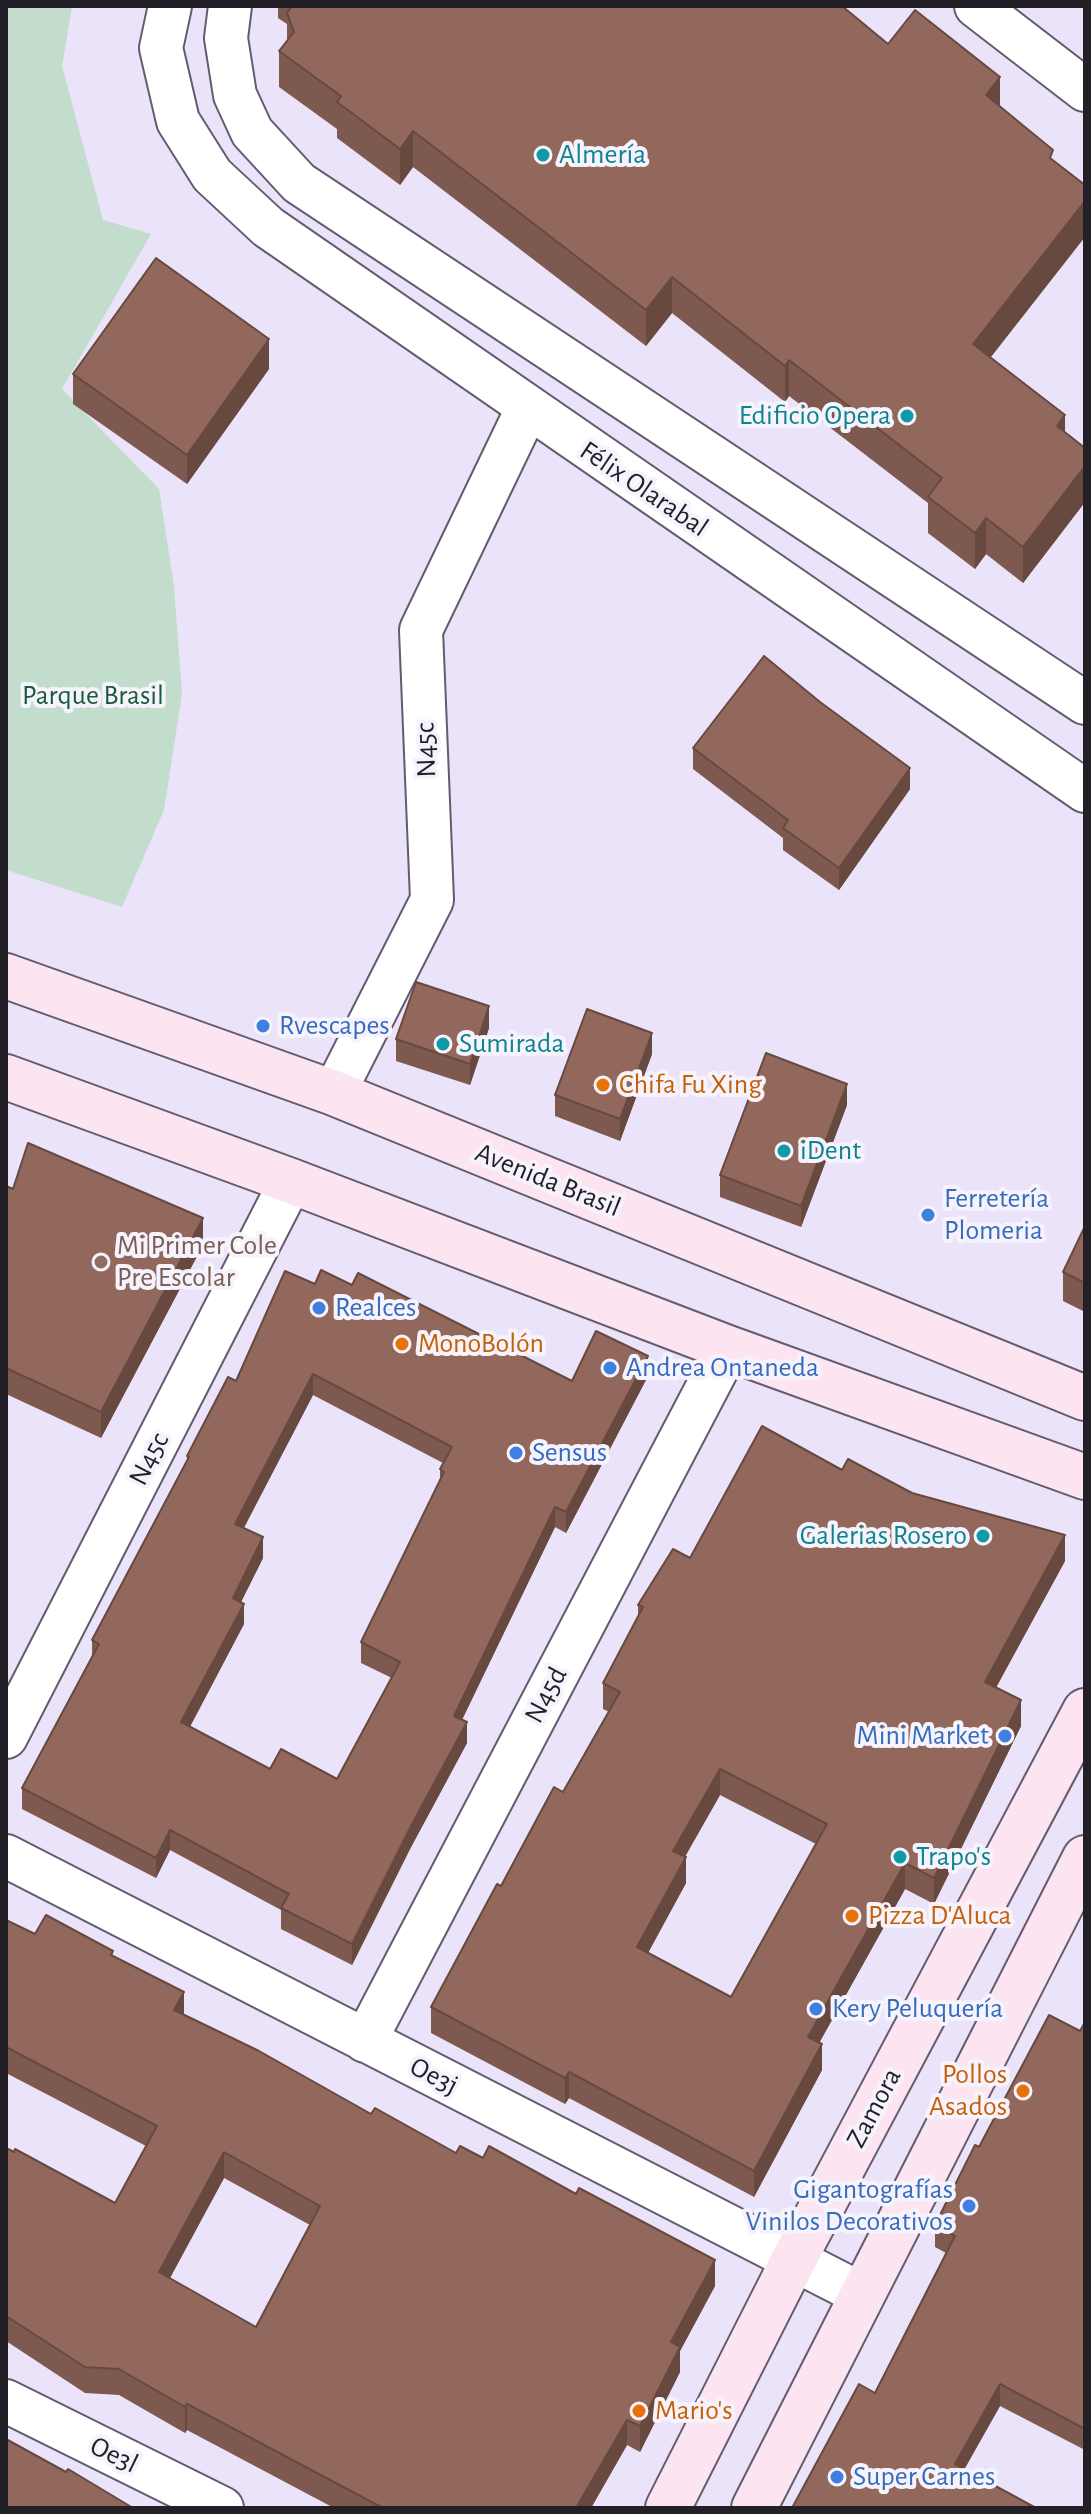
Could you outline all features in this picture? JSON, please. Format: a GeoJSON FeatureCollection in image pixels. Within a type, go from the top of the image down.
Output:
{"type":"FeatureCollection","features":[{"type":"Feature","properties":{"kind":"street","name":"Félix Olarabal"},"geometry":{"type":"LineString","coordinates":[[170,6],[161,48],[178,121],[212,175],[268,227],[527,409],[1085,791]]}},
{"type":"Feature","properties":{"kind":"street"},"geometry":{"type":"LineString","coordinates":[[230,6],[226,38],[235,95],[252,132],[299,183],[1085,703]]}},
{"type":"Feature","properties":{"kind":"street"},"geometry":{"type":"LineString","coordinates":[[976,6],[1085,90]]}},
{"type":"Feature","properties":{"kind":"street"},"geometry":{"type":"LineString","coordinates":[[212,175],[252,132]]}},
{"type":"Feature","properties":{"kind":"street","name":"N45c"},"geometry":{"type":"LineString","coordinates":[[334,1093],[432,900],[421,630],[527,409]]}},
{"type":"Feature","properties":{"kind":"street","name":"Avenida Brasil"},"geometry":{"type":"LineString","coordinates":[[6,976],[334,1093],[1085,1398]]}},
{"type":"Feature","properties":{"kind":"street"},"geometry":{"type":"LineString","coordinates":[[6,1077],[291,1181],[728,1348],[1085,1477]]}},
{"type":"Feature","properties":{"kind":"street","name":"N45c"},"geometry":{"type":"LineString","coordinates":[[6,1737],[291,1181]]}},
{"type":"Feature","properties":{"kind":"street","name":"N45d"},"geometry":{"type":"LineString","coordinates":[[365,2041],[728,1348]]}},
{"type":"Feature","properties":{"kind":"street","name":"Zamora"},"geometry":{"type":"LineString","coordinates":[[668,2508],[793,2261],[1085,1711]]}},
{"type":"Feature","properties":{"kind":"street","name":"Oe3j"},"geometry":{"type":"LineString","coordinates":[[6,1856],[863,2295]]}},
{"type":"Feature","properties":{"kind":"street"},"geometry":{"type":"LineString","coordinates":[[754,2508],[1085,1858]]}},
{"type":"Feature","properties":{"kind":"street","name":"Oe3l"},"geometry":{"type":"LineString","coordinates":[[6,2401],[222,2508]]}},
{"type":"Feature","properties":{"kind":"green space","name":"Parque Brasil"},"geometry":{"type":"Polygon","coordinates":[[[6,6],[72,6],[62,66],[103,220],[151,234],[62,389],[159,489],[174,586],[182,694],[164,810],[122,907],[6,870],[6,6]]]}},
{"type":"Feature","properties":{"kind":"building"},"geometry":{"type":"Polygon","coordinates":[[[292,6],[842,6],[888,44],[915,10],[1000,77],[986,95],[1053,150],[1050,158],[1085,185],[1085,201],[973,344],[1065,415],[1057,426],[1085,448],[1085,466],[1023,547],[986,518],[975,533],[928,497],[942,478],[789,360],[785,366],[672,277],[646,310],[413,131],[400,149],[337,102],[341,96],[279,51],[294,32],[287,13],[292,6]]]}},
{"type":"Feature","properties":{"kind":"building"},"geometry":{"type":"Polygon","coordinates":[[[156,258],[269,339],[187,455],[73,374],[156,258]]]}},
{"type":"Feature","properties":{"kind":"building"},"geometry":{"type":"Polygon","coordinates":[[[764,656],[820,702],[910,768],[839,868],[783,828],[788,820],[693,748],[764,656]]]}},
{"type":"Feature","properties":{"kind":"building"},"geometry":{"type":"Polygon","coordinates":[[[416,982],[489,1006],[470,1064],[396,1039],[416,982]]]}},
{"type":"Feature","properties":{"kind":"building","name":"Chifa Fu Xing"},"geometry":{"type":"Polygon","coordinates":[[[587,1009],[652,1033],[620,1119],[555,1095],[587,1009]]]}},
{"type":"Feature","properties":{"kind":"building","name":"iDent"},"geometry":{"type":"Polygon","coordinates":[[[766,1053],[847,1084],[801,1206],[720,1175],[766,1053]]]}},
{"type":"Feature","properties":{"kind":"building"},"geometry":{"type":"Polygon","coordinates":[[[28,1143],[203,1218],[101,1412],[6,1368],[6,1186],[13,1189],[28,1143]]]}},
{"type":"Feature","properties":{"kind":"building"},"geometry":{"type":"Polygon","coordinates":[[[1085,1226],[1085,1283],[1063,1272],[1085,1226]]]}},
{"type":"Feature","properties":{"kind":"building"},"geometry":{"type":"Polygon","coordinates":[[[321,1270],[352,1285],[358,1273],[572,1381],[596,1331],[648,1356],[566,1512],[555,1507],[454,1716],[467,1722],[352,1944],[281,1908],[289,1894],[170,1830],[156,1858],[22,1788],[99,1644],[92,1640],[228,1377],[236,1381],[285,1271],[315,1284],[321,1270]],[[313,1374],[235,1524],[263,1537],[233,1598],[244,1604],[181,1722],[270,1769],[281,1749],[337,1779],[400,1662],[361,1642],[444,1472],[440,1469],[452,1447],[313,1374]]]}},
{"type":"Feature","properties":{"kind":"building"},"geometry":{"type":"Polygon","coordinates":[[[762,1426],[842,1470],[848,1459],[912,1493],[1065,1535],[985,1682],[1021,1700],[934,1878],[905,1863],[808,2037],[822,2044],[754,2171],[569,2072],[565,2078],[431,2007],[497,1884],[501,1886],[554,1787],[563,1792],[620,1692],[603,1683],[643,1607],[638,1605],[673,1549],[690,1558],[762,1426]],[[720,1769],[673,1851],[686,1857],[637,1947],[731,1997],[827,1824],[720,1769]]]}},
{"type":"Feature","properties":{"kind":"building"},"geometry":{"type":"Polygon","coordinates":[[[46,1915],[113,1951],[111,1955],[184,1992],[174,2010],[259,2051],[371,2114],[375,2108],[456,2153],[460,2146],[483,2158],[489,2146],[576,2194],[579,2188],[715,2260],[671,2342],[680,2347],[640,2426],[627,2420],[576,2508],[383,2508],[187,2404],[185,2407],[119,2369],[85,2367],[6,2316],[6,2148],[14,2152],[15,2149],[115,2203],[157,2126],[6,2047],[6,1920],[35,1934],[46,1915]],[[224,2152],[159,2272],[256,2327],[320,2206],[224,2152]]]}},
{"type":"Feature","properties":{"kind":"building"},"geometry":{"type":"Polygon","coordinates":[[[1049,2015],[1080,2031],[1085,2022],[1085,2429],[1000,2384],[955,2464],[1036,2508],[792,2508],[859,2384],[875,2393],[955,2236],[935,2225],[975,2145],[979,2147],[1049,2015]]]}},
{"type":"Feature","properties":{"kind":"building"},"geometry":{"type":"Polygon","coordinates":[[[6,2439],[66,2472],[68,2469],[133,2508],[6,2508],[6,2439]]]}},
{"type":"Feature","properties":{"kind":"place","name":"Almería"},"geometry":{"type":"Point","coordinates":[543,155]}},
{"type":"Feature","properties":{"kind":"place","name":"Edificio Opera"},"geometry":{"type":"Point","coordinates":[907,416]}},
{"type":"Feature","properties":{"kind":"place","name":"Rvescapes"},"geometry":{"type":"Point","coordinates":[263,1026]}},
{"type":"Feature","properties":{"kind":"place","name":"Sumirada"},"geometry":{"type":"Point","coordinates":[443,1044]}},
{"type":"Feature","properties":{"kind":"place","name":"Chifa Fu Xing"},"geometry":{"type":"Point","coordinates":[603,1085]}},
{"type":"Feature","properties":{"kind":"place","name":"iDent"},"geometry":{"type":"Point","coordinates":[784,1151]}},
{"type":"Feature","properties":{"kind":"place","name":"Ferretería Plomeria"},"geometry":{"type":"Point","coordinates":[928,1215]}},
{"type":"Feature","properties":{"kind":"place","name":"Mi Primer Cole Pre Escolar"},"geometry":{"type":"Point","coordinates":[101,1262]}},
{"type":"Feature","properties":{"kind":"place","name":"Realces"},"geometry":{"type":"Point","coordinates":[319,1308]}},
{"type":"Feature","properties":{"kind":"place","name":"MonoBolón"},"geometry":{"type":"Point","coordinates":[402,1344]}},
{"type":"Feature","properties":{"kind":"place","name":"Andrea Ontaneda"},"geometry":{"type":"Point","coordinates":[610,1368]}},
{"type":"Feature","properties":{"kind":"place","name":"Sensus"},"geometry":{"type":"Point","coordinates":[516,1453]}},
{"type":"Feature","properties":{"kind":"place","name":"Galerias Rosero"},"geometry":{"type":"Point","coordinates":[983,1536]}},
{"type":"Feature","properties":{"kind":"place","name":"Mini Market"},"geometry":{"type":"Point","coordinates":[1005,1736]}},
{"type":"Feature","properties":{"kind":"place","name":"Trapo's"},"geometry":{"type":"Point","coordinates":[900,1857]}},
{"type":"Feature","properties":{"kind":"place","name":"Pizza D'Aluca"},"geometry":{"type":"Point","coordinates":[852,1916]}},
{"type":"Feature","properties":{"kind":"place","name":"Kery Peluquería"},"geometry":{"type":"Point","coordinates":[816,2009]}},
{"type":"Feature","properties":{"kind":"place","name":"Pollos Asados"},"geometry":{"type":"Point","coordinates":[1023,2091]}},
{"type":"Feature","properties":{"kind":"place","name":"Gigantografías Vinilos Decorativos"},"geometry":{"type":"Point","coordinates":[969,2206]}},
{"type":"Feature","properties":{"kind":"place","name":"Mario's"},"geometry":{"type":"Point","coordinates":[639,2411]}},
{"type":"Feature","properties":{"kind":"place","name":"Super Carnes"},"geometry":{"type":"Point","coordinates":[837,2477]}}]}
